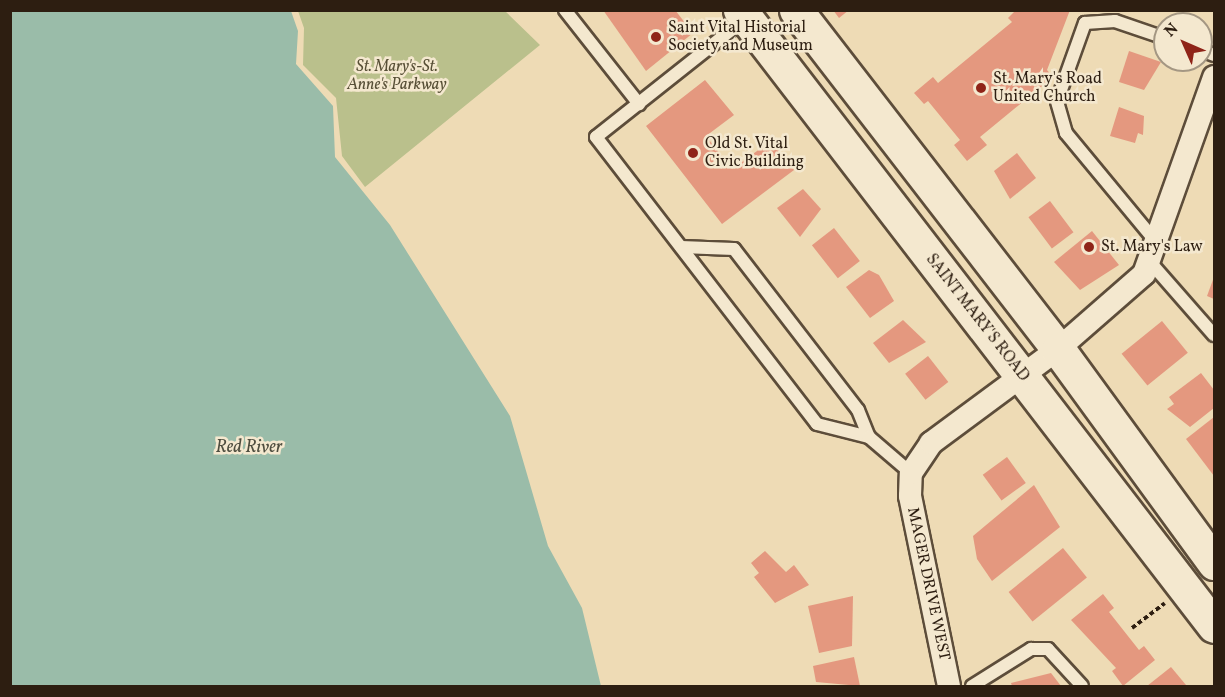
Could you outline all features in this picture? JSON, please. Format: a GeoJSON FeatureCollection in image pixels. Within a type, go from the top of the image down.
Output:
{"type":"FeatureCollection","features":[{"type":"Feature","properties":{"kind":"main road","name":"SAINT MARY'S ROAD"},"geometry":{"type":"LineString","coordinates":[[796,10],[1040,362],[1215,626]]}},
{"type":"Feature","properties":{"kind":"main road","name":"SAINT MARY'S ROAD"},"geometry":{"type":"LineString","coordinates":[[748,13],[1040,362],[1215,563]]}},
{"type":"Feature","properties":{"kind":"street"},"geometry":{"type":"LineString","coordinates":[[911,473],[931,443],[1127,294],[1154,253],[1215,76]]}},
{"type":"Feature","properties":{"kind":"street","name":"MAGER DRIVE WEST"},"geometry":{"type":"LineString","coordinates":[[911,473],[910,496],[949,687]]}},
{"type":"Feature","properties":{"kind":"lane"},"geometry":{"type":"LineString","coordinates":[[565,10],[639,104]]}},
{"type":"Feature","properties":{"kind":"lane"},"geometry":{"type":"LineString","coordinates":[[748,13],[596,137],[817,423],[869,437],[911,473]]}},
{"type":"Feature","properties":{"kind":"lane"},"geometry":{"type":"LineString","coordinates":[[1153,34],[1115,21],[1085,23],[1057,101],[1066,133],[1215,335]]}},
{"type":"Feature","properties":{"kind":"lane"},"geometry":{"type":"LineString","coordinates":[[681,247],[734,249],[858,410],[869,437]]}},
{"type":"Feature","properties":{"kind":"lane"},"geometry":{"type":"LineString","coordinates":[[972,687],[1031,649],[1048,649],[1082,687]]}},
{"type":"Feature","properties":{"kind":"path"},"geometry":{"type":"LineString","coordinates":[[1132,628],[1165,603]]}},
{"type":"Feature","properties":{"kind":"green space","name":"St. Mary's-St. Anne's Parkway"},"geometry":{"type":"Polygon","coordinates":[[[298,11],[505,11],[540,45],[365,187],[342,156],[336,98],[303,65],[304,28],[298,11]]]}},
{"type":"Feature","properties":{"kind":"water","name":"Red River"},"geometry":{"type":"Polygon","coordinates":[[[10,11],[291,11],[298,31],[296,64],[333,106],[335,157],[390,225],[510,416],[548,546],[582,608],[601,686],[11,686],[10,11]]]}},
{"type":"Feature","properties":{"kind":"building","name":"Saint Vital Historial Society and Museum"},"geometry":{"type":"Polygon","coordinates":[[[603,10],[675,10],[693,33],[646,71],[603,10]]]}},
{"type":"Feature","properties":{"kind":"building"},"geometry":{"type":"Polygon","coordinates":[[[833,10],[849,10],[839,18],[833,10]]]}},
{"type":"Feature","properties":{"kind":"building","name":"St. Mary's Road United Church"},"geometry":{"type":"Polygon","coordinates":[[[1016,10],[1070,10],[1047,70],[1053,77],[980,137],[987,145],[967,161],[954,145],[960,140],[928,101],[924,104],[914,93],[933,77],[938,83],[1012,22],[1008,18],[1016,10]]]}},
{"type":"Feature","properties":{"kind":"building"},"geometry":{"type":"Polygon","coordinates":[[[1129,51],[1153,59],[1153,72],[1155,72],[1144,90],[1119,82],[1129,51]]]}},
{"type":"Feature","properties":{"kind":"building","name":"Old St. Vital Civic Building"},"geometry":{"type":"Polygon","coordinates":[[[705,80],[734,115],[706,136],[732,169],[771,141],[794,170],[722,224],[646,126],[705,80]]]}},
{"type":"Feature","properties":{"kind":"building"},"geometry":{"type":"Polygon","coordinates":[[[1119,107],[1144,116],[1143,135],[1138,133],[1135,143],[1110,136],[1119,107]]]}},
{"type":"Feature","properties":{"kind":"building"},"geometry":{"type":"Polygon","coordinates":[[[1017,153],[1036,178],[1010,199],[994,171],[1017,153]]]}},
{"type":"Feature","properties":{"kind":"building"},"geometry":{"type":"Polygon","coordinates":[[[803,189],[821,209],[800,237],[777,208],[803,189]]]}},
{"type":"Feature","properties":{"kind":"building"},"geometry":{"type":"Polygon","coordinates":[[[1050,201],[1073,232],[1052,248],[1028,217],[1050,201]]]}},
{"type":"Feature","properties":{"kind":"building"},"geometry":{"type":"Polygon","coordinates":[[[834,228],[860,261],[838,278],[812,245],[834,228]]]}},
{"type":"Feature","properties":{"kind":"building","name":"St. Mary's Law"},"geometry":{"type":"Polygon","coordinates":[[[1092,231],[1119,265],[1080,290],[1054,262],[1092,231]]]}},
{"type":"Feature","properties":{"kind":"building"},"geometry":{"type":"Polygon","coordinates":[[[869,270],[879,275],[894,301],[870,318],[846,287],[869,270]]]}},
{"type":"Feature","properties":{"kind":"building"},"geometry":{"type":"Polygon","coordinates":[[[1214,277],[1214,299],[1207,296],[1214,277]]]}},
{"type":"Feature","properties":{"kind":"building"},"geometry":{"type":"Polygon","coordinates":[[[903,320],[926,342],[889,363],[873,343],[903,320]]]}},
{"type":"Feature","properties":{"kind":"building"},"geometry":{"type":"Polygon","coordinates":[[[1162,321],[1188,353],[1147,386],[1122,354],[1162,321]]]}},
{"type":"Feature","properties":{"kind":"building"},"geometry":{"type":"Polygon","coordinates":[[[928,356],[948,382],[925,400],[905,374],[928,356]]]}},
{"type":"Feature","properties":{"kind":"building"},"geometry":{"type":"Polygon","coordinates":[[[1201,373],[1214,390],[1214,408],[1190,427],[1167,409],[1174,404],[1169,397],[1201,373]]]}},
{"type":"Feature","properties":{"kind":"building"},"geometry":{"type":"Polygon","coordinates":[[[1214,417],[1214,476],[1186,439],[1214,417]]]}},
{"type":"Feature","properties":{"kind":"building"},"geometry":{"type":"Polygon","coordinates":[[[1007,457],[1026,483],[1002,501],[983,475],[1007,457]]]}},
{"type":"Feature","properties":{"kind":"building"},"geometry":{"type":"Polygon","coordinates":[[[1034,485],[1060,527],[992,581],[977,559],[973,536],[1034,485]]]}},
{"type":"Feature","properties":{"kind":"building"},"geometry":{"type":"Polygon","coordinates":[[[1063,548],[1087,578],[1033,622],[1009,592],[1063,548]]]}},
{"type":"Feature","properties":{"kind":"building"},"geometry":{"type":"Polygon","coordinates":[[[765,551],[786,572],[794,565],[809,585],[775,603],[754,577],[759,573],[751,563],[765,551]]]}},
{"type":"Feature","properties":{"kind":"building"},"geometry":{"type":"Polygon","coordinates":[[[1103,594],[1114,608],[1109,612],[1139,650],[1144,646],[1155,660],[1123,686],[1112,671],[1116,668],[1071,620],[1103,594]]]}},
{"type":"Feature","properties":{"kind":"building"},"geometry":{"type":"Polygon","coordinates":[[[853,596],[852,646],[819,653],[808,606],[853,596]]]}},
{"type":"Feature","properties":{"kind":"building"},"geometry":{"type":"Polygon","coordinates":[[[854,657],[860,686],[816,682],[813,666],[854,657]]]}},
{"type":"Feature","properties":{"kind":"building"},"geometry":{"type":"Polygon","coordinates":[[[1171,667],[1186,685],[1147,686],[1171,667]]]}},
{"type":"Feature","properties":{"kind":"building"},"geometry":{"type":"Polygon","coordinates":[[[1051,673],[1061,686],[1012,686],[1011,683],[1051,673]]]}},
{"type":"Feature","properties":{"kind":"place","name":"Saint Vital Historial Society and Museum"},"geometry":{"type":"Point","coordinates":[656,37]}},
{"type":"Feature","properties":{"kind":"place","name":"St. Mary's Road United Church"},"geometry":{"type":"Point","coordinates":[981,88]}},
{"type":"Feature","properties":{"kind":"place","name":"Old St. Vital Civic Building"},"geometry":{"type":"Point","coordinates":[693,153]}},
{"type":"Feature","properties":{"kind":"place","name":"St. Mary's Law"},"geometry":{"type":"Point","coordinates":[1089,247]}}]}
